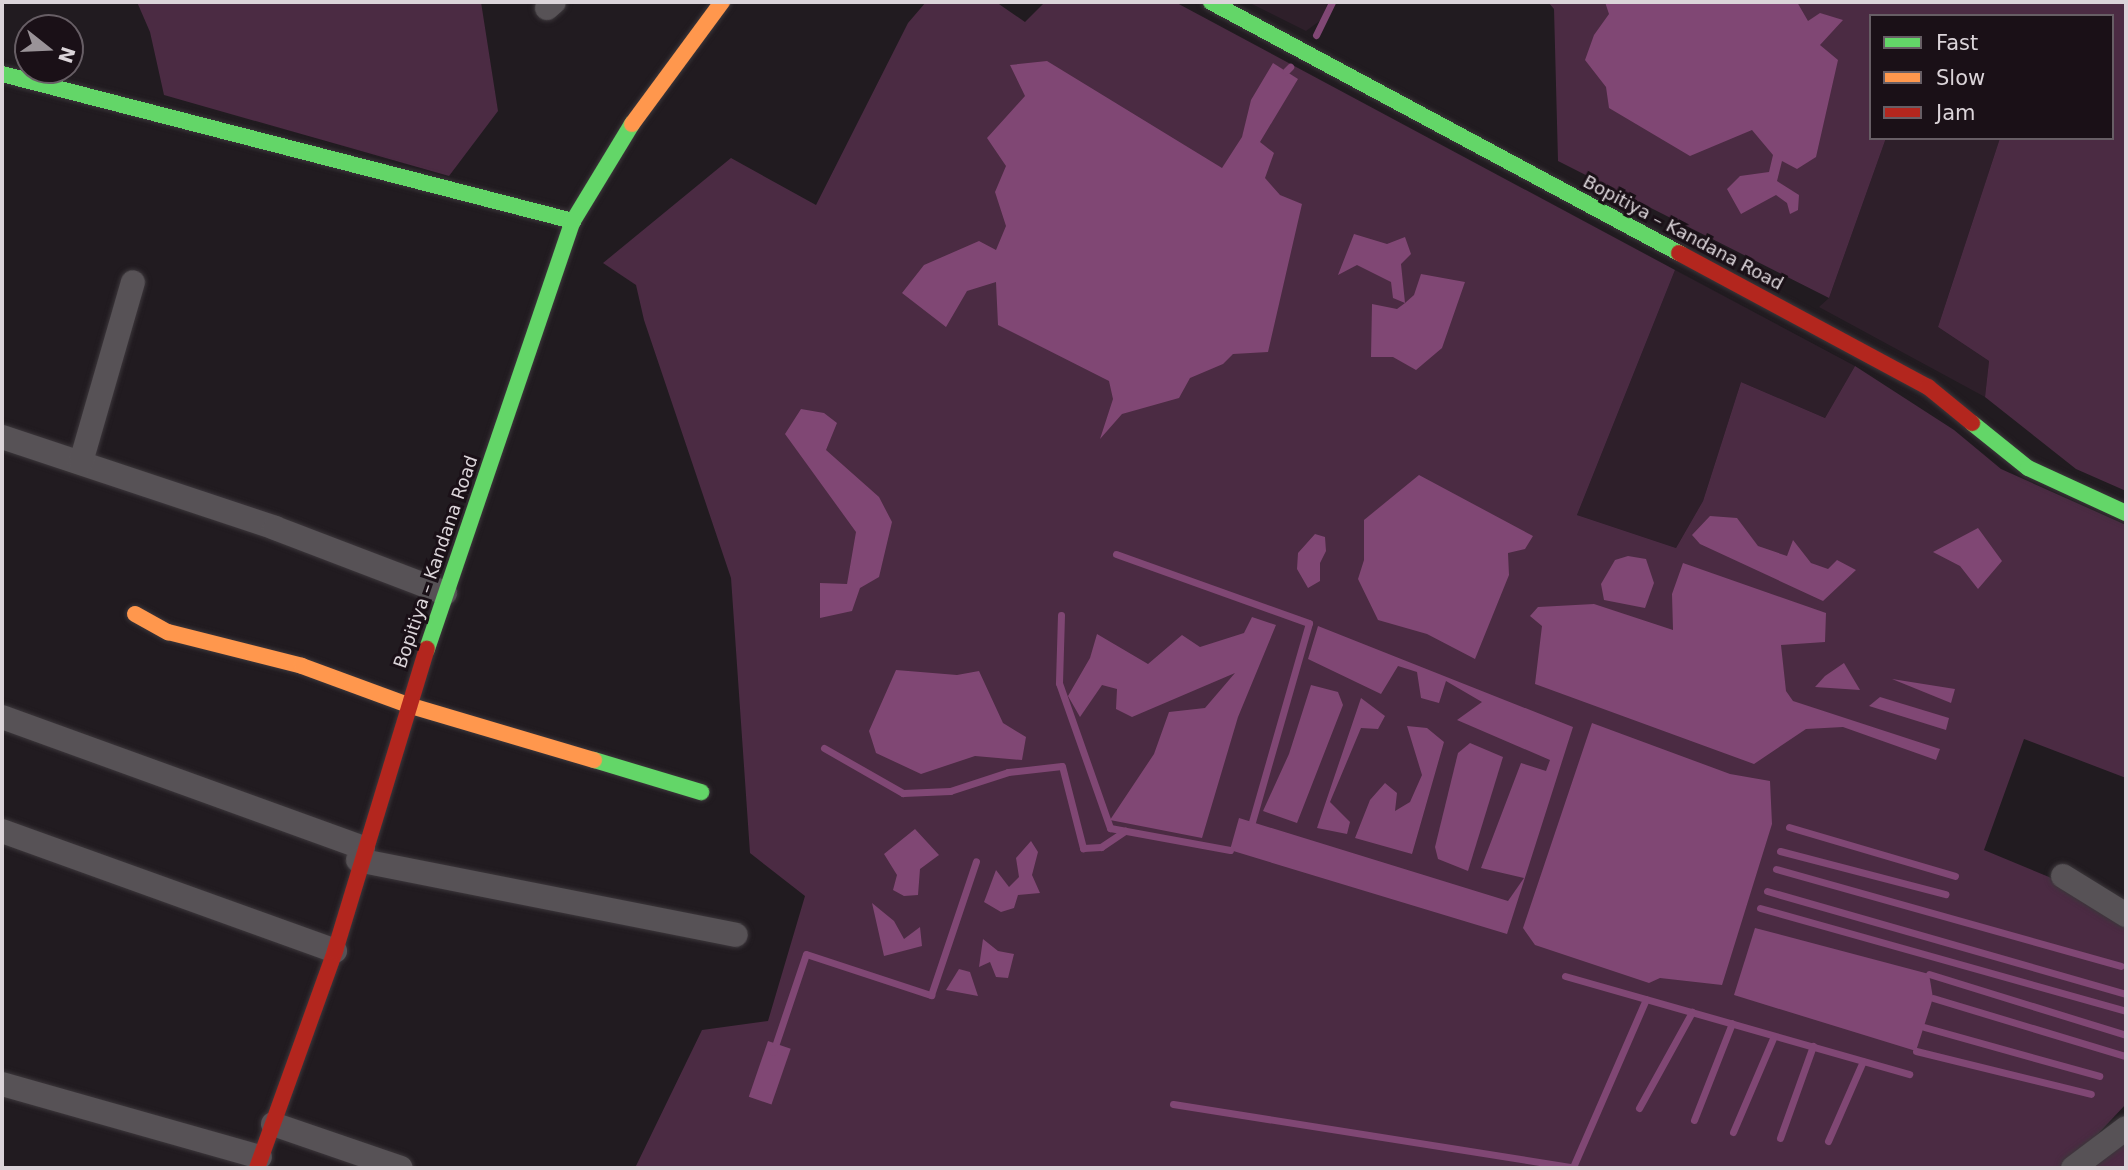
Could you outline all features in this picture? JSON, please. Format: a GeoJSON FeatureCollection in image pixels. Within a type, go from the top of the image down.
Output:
{"type":"FeatureCollection","features":[{"type":"Feature","properties":{"kind":"street","name":"Bopitiya – Kandana Road"},"geometry":{"type":"LineString","coordinates":[[258,1163],[335,951],[361,854],[408,705],[573,221],[648,98],[722,2]]}},
{"type":"Feature","properties":{"kind":"street","name":"Bopitiya – Kandana Road"},"geometry":{"type":"LineString","coordinates":[[1211,2],[1928,387],[2028,468],[2126,513]]}},
{"type":"Feature","properties":{"kind":"street"},"geometry":{"type":"LineString","coordinates":[[2,74],[573,221]]}},
{"type":"Feature","properties":{"kind":"street"},"geometry":{"type":"LineString","coordinates":[[81,462],[133,282]]}},
{"type":"Feature","properties":{"kind":"street"},"geometry":{"type":"LineString","coordinates":[[2,437],[275,528],[445,593]]}},
{"type":"Feature","properties":{"kind":"street"},"geometry":{"type":"LineString","coordinates":[[135,614],[168,632],[302,666],[408,705],[701,792]]}},
{"type":"Feature","properties":{"kind":"street"},"geometry":{"type":"LineString","coordinates":[[2,717],[361,854],[736,935]]}},
{"type":"Feature","properties":{"kind":"street"},"geometry":{"type":"LineString","coordinates":[[2,831],[335,951]]}},
{"type":"Feature","properties":{"kind":"street"},"geometry":{"type":"LineString","coordinates":[[2063,876],[2126,915]]}},
{"type":"Feature","properties":{"kind":"street"},"geometry":{"type":"LineString","coordinates":[[2,1084],[258,1163]]}},
{"type":"Feature","properties":{"kind":"street"},"geometry":{"type":"LineString","coordinates":[[273,1124],[401,1168]]}},
{"type":"Feature","properties":{"kind":"street"},"geometry":{"type":"LineString","coordinates":[[2073,1168],[2126,1128]]}},
{"type":"Feature","properties":{"kind":"shaded area"},"geometry":{"type":"Polygon","coordinates":[[[137,2],[481,2],[498,111],[449,176],[164,95],[150,32],[137,2]]]}},
{"type":"Feature","properties":{"kind":"shaded area"},"geometry":{"type":"Polygon","coordinates":[[[926,2],[996,2],[1025,22],[1045,2],[1175,2],[1675,270],[1577,515],[1676,548],[1703,501],[1741,382],[1825,418],[1855,366],[1954,430],[2001,469],[2126,525],[2126,778],[2024,739],[1984,850],[2049,877],[2126,925],[2126,1104],[2066,1168],[635,1168],[702,1030],[768,1021],[805,896],[750,853],[731,578],[644,320],[636,285],[603,263],[731,158],[816,205],[908,23],[926,2]]]}},
{"type":"Feature","properties":{"kind":"shaded area"},"geometry":{"type":"Polygon","coordinates":[[[1248,2],[1328,2],[1321,20],[1306,31],[1248,2]]]}},
{"type":"Feature","properties":{"kind":"shaded area"},"geometry":{"type":"Polygon","coordinates":[[[1548,2],[2126,2],[2126,491],[2076,469],[1985,397],[1989,361],[1938,327],[1999,140],[2114,140],[2114,14],[1869,14],[1869,140],[1885,140],[1829,298],[1558,161],[1554,9],[1548,2]]]}},
{"type":"Feature","properties":{"kind":"shaded area"},"geometry":{"type":"Polygon","coordinates":[[[1605,2],[1797,2],[1808,21],[1820,13],[1843,20],[1820,45],[1838,60],[1816,157],[1797,169],[1782,161],[1777,181],[1799,195],[1798,210],[1790,214],[1787,203],[1776,195],[1741,214],[1727,189],[1740,176],[1769,172],[1773,155],[1752,130],[1690,156],[1609,108],[1606,87],[1585,60],[1594,35],[1609,14],[1605,2]]]}},
{"type":"Feature","properties":{"kind":"shaded area"},"geometry":{"type":"Polygon","coordinates":[[[1047,61],[1222,168],[1242,137],[1251,100],[1273,63],[1298,79],[1260,142],[1274,153],[1265,178],[1280,195],[1302,204],[1268,352],[1233,354],[1223,364],[1190,378],[1179,398],[1122,414],[1100,439],[1113,399],[1109,381],[998,325],[996,282],[967,291],[946,327],[902,293],[924,265],[979,241],[996,250],[1006,226],[995,192],[1006,166],[987,138],[1025,96],[1010,65],[1047,61]]]}},
{"type":"Feature","properties":{"kind":"shaded area"},"geometry":{"type":"Polygon","coordinates":[[[1885,140],[1999,140],[1938,327],[1989,361],[1985,397],[1819,307],[1829,298],[1885,140]]]}},
{"type":"Feature","properties":{"kind":"shaded area"},"geometry":{"type":"Polygon","coordinates":[[[1354,234],[1387,244],[1405,237],[1411,254],[1401,264],[1405,303],[1393,298],[1391,282],[1357,265],[1338,275],[1354,234]]]}},
{"type":"Feature","properties":{"kind":"shaded area"},"geometry":{"type":"Polygon","coordinates":[[[1675,270],[1855,366],[1825,418],[1741,382],[1703,501],[1676,548],[1577,515],[1675,270]]]}},
{"type":"Feature","properties":{"kind":"shaded area"},"geometry":{"type":"Polygon","coordinates":[[[1421,274],[1465,282],[1442,348],[1416,370],[1393,357],[1371,357],[1372,304],[1397,309],[1414,295],[1421,274]]]}},
{"type":"Feature","properties":{"kind":"shaded area"},"geometry":{"type":"Polygon","coordinates":[[[801,409],[824,413],[837,423],[826,450],[879,497],[892,522],[879,577],[860,588],[852,611],[820,618],[820,583],[847,584],[856,532],[785,434],[801,409]]]}},
{"type":"Feature","properties":{"kind":"shaded area"},"geometry":{"type":"Polygon","coordinates":[[[1419,475],[1533,536],[1525,549],[1508,553],[1509,575],[1475,659],[1427,634],[1378,620],[1358,579],[1364,560],[1364,520],[1419,475]]]}},
{"type":"Feature","properties":{"kind":"shaded area"},"geometry":{"type":"Polygon","coordinates":[[[1710,516],[1737,518],[1758,546],[1787,556],[1793,540],[1811,563],[1828,569],[1837,560],[1856,570],[1823,601],[1700,544],[1692,535],[1710,516]]]}},
{"type":"Feature","properties":{"kind":"shaded area"},"geometry":{"type":"Polygon","coordinates":[[[1978,528],[2002,561],[1978,589],[1960,566],[1933,552],[1978,528]]]}},
{"type":"Feature","properties":{"kind":"shaded area"},"geometry":{"type":"Polygon","coordinates":[[[1315,534],[1325,537],[1326,551],[1320,563],[1320,581],[1308,588],[1297,569],[1298,553],[1315,534]]]}},
{"type":"Feature","properties":{"kind":"shaded area"},"geometry":{"type":"Polygon","coordinates":[[[1628,556],[1646,559],[1654,583],[1645,608],[1604,600],[1601,584],[1615,560],[1628,556]]]}},
{"type":"Feature","properties":{"kind":"shaded area"},"geometry":{"type":"Polygon","coordinates":[[[1683,563],[1826,613],[1825,642],[1781,645],[1786,691],[1793,701],[1940,749],[1936,760],[1843,727],[1806,729],[1754,764],[1535,684],[1542,626],[1530,616],[1538,607],[1594,604],[1673,630],[1672,594],[1683,563]]]}},
{"type":"Feature","properties":{"kind":"shaded area"},"geometry":{"type":"Polygon","coordinates":[[[1252,617],[1276,625],[1238,717],[1202,838],[1110,820],[1154,754],[1169,712],[1205,708],[1235,673],[1132,717],[1116,709],[1117,689],[1102,685],[1080,717],[1068,696],[1090,658],[1097,634],[1148,664],[1182,635],[1200,647],[1244,633],[1252,617]]]}},
{"type":"Feature","properties":{"kind":"shaded area"},"geometry":{"type":"Polygon","coordinates":[[[1318,626],[1573,727],[1507,934],[1230,850],[1239,818],[1508,901],[1524,878],[1481,868],[1521,763],[1546,771],[1550,760],[1457,720],[1482,702],[1446,681],[1439,703],[1421,698],[1417,672],[1398,666],[1381,694],[1308,659],[1318,626]]]}},
{"type":"Feature","properties":{"kind":"shaded area"},"geometry":{"type":"Polygon","coordinates":[[[1844,663],[1860,690],[1815,687],[1825,676],[1844,663]]]}},
{"type":"Feature","properties":{"kind":"shaded area"},"geometry":{"type":"Polygon","coordinates":[[[896,670],[957,675],[979,671],[1003,723],[1026,737],[1022,760],[975,756],[921,774],[876,753],[869,731],[896,670]]]}},
{"type":"Feature","properties":{"kind":"shaded area"},"geometry":{"type":"Polygon","coordinates":[[[1892,679],[1955,689],[1951,703],[1892,679]]]}},
{"type":"Feature","properties":{"kind":"shaded area"},"geometry":{"type":"Polygon","coordinates":[[[1311,685],[1338,692],[1343,705],[1297,823],[1263,811],[1289,754],[1311,685]]]}},
{"type":"Feature","properties":{"kind":"shaded area"},"geometry":{"type":"Polygon","coordinates":[[[1880,697],[1949,718],[1946,730],[1869,706],[1880,697]]]}},
{"type":"Feature","properties":{"kind":"shaded area"},"geometry":{"type":"Polygon","coordinates":[[[1361,698],[1385,716],[1378,729],[1361,728],[1330,802],[1350,822],[1347,834],[1317,828],[1361,698]]]}},
{"type":"Feature","properties":{"kind":"shaded area"},"geometry":{"type":"Polygon","coordinates":[[[1592,723],[1730,774],[1770,781],[1772,824],[1722,985],[1660,978],[1649,983],[1535,945],[1523,928],[1592,723]]]}},
{"type":"Feature","properties":{"kind":"shaded area"},"geometry":{"type":"Polygon","coordinates":[[[1407,726],[1427,728],[1444,742],[1412,854],[1355,838],[1370,800],[1385,783],[1397,793],[1395,811],[1410,802],[1422,775],[1407,726]]]}},
{"type":"Feature","properties":{"kind":"shaded area"},"geometry":{"type":"Polygon","coordinates":[[[1470,743],[1503,757],[1468,871],[1438,859],[1435,847],[1458,753],[1470,743]]]}},
{"type":"Feature","properties":{"kind":"shaded area"},"geometry":{"type":"Polygon","coordinates":[[[915,829],[939,855],[920,869],[918,895],[904,896],[893,890],[897,875],[884,854],[915,829]]]}},
{"type":"Feature","properties":{"kind":"shaded area"},"geometry":{"type":"Polygon","coordinates":[[[1031,841],[1038,852],[1032,875],[1040,893],[1018,895],[1014,908],[1001,912],[984,902],[996,870],[1009,887],[1019,877],[1016,858],[1031,841]]]}},
{"type":"Feature","properties":{"kind":"shaded area"},"geometry":{"type":"Polygon","coordinates":[[[872,903],[894,921],[904,939],[920,927],[922,946],[884,956],[872,903]]]}},
{"type":"Feature","properties":{"kind":"shaded area"},"geometry":{"type":"Polygon","coordinates":[[[1755,928],[1929,974],[1933,998],[1916,1051],[1734,995],[1755,928]]]}},
{"type":"Feature","properties":{"kind":"shaded area"},"geometry":{"type":"Polygon","coordinates":[[[983,939],[998,951],[1014,954],[1008,978],[996,977],[990,962],[979,967],[983,939]]]}},
{"type":"Feature","properties":{"kind":"shaded area"},"geometry":{"type":"Polygon","coordinates":[[[959,969],[970,972],[978,996],[946,990],[959,969]]]}},
{"type":"Feature","properties":{"kind":"shaded area"},"geometry":{"type":"Polygon","coordinates":[[[768,1041],[791,1049],[771,1105],[749,1097],[768,1041]]]}},
{"type":"Feature","properties":{"kind":"shaded area"},"geometry":{"type":"Polygon","coordinates":[[[2126,1143],[2126,1168],[2093,1168],[2126,1143]]]}},
{"type":"Feature","properties":{"kind":"waterway"},"geometry":{"type":"LineString","coordinates":[[1316,35],[1332,2]]}},
{"type":"Feature","properties":{"kind":"waterway"},"geometry":{"type":"LineString","coordinates":[[1286,71],[1290,67]]}},
{"type":"Feature","properties":{"kind":"waterway"},"geometry":{"type":"LineString","coordinates":[[1116,554],[1309,623],[1252,822]]}},
{"type":"Feature","properties":{"kind":"waterway"},"geometry":{"type":"LineString","coordinates":[[1061,615],[1059,683],[1110,828],[1230,850]]}},
{"type":"Feature","properties":{"kind":"waterway"},"geometry":{"type":"LineString","coordinates":[[824,748],[903,793],[950,791],[1008,772],[1062,766],[1083,848],[1101,847],[1125,831]]}},
{"type":"Feature","properties":{"kind":"waterway"},"geometry":{"type":"LineString","coordinates":[[1789,827],[1955,876]]}},
{"type":"Feature","properties":{"kind":"waterway"},"geometry":{"type":"LineString","coordinates":[[1780,851],[1945,894]]}},
{"type":"Feature","properties":{"kind":"waterway"},"geometry":{"type":"LineString","coordinates":[[773,1052],[806,954],[931,995],[976,861]]}},
{"type":"Feature","properties":{"kind":"waterway"},"geometry":{"type":"LineString","coordinates":[[1776,869],[2121,966]]}},
{"type":"Feature","properties":{"kind":"waterway"},"geometry":{"type":"LineString","coordinates":[[1767,891],[2126,994]]}},
{"type":"Feature","properties":{"kind":"waterway"},"geometry":{"type":"LineString","coordinates":[[1760,908],[2126,1011]]}},
{"type":"Feature","properties":{"kind":"waterway"},"geometry":{"type":"LineString","coordinates":[[1929,974],[2126,1035]]}},
{"type":"Feature","properties":{"kind":"waterway"},"geometry":{"type":"LineString","coordinates":[[1565,976],[1909,1074]]}},
{"type":"Feature","properties":{"kind":"waterway"},"geometry":{"type":"LineString","coordinates":[[1933,998],[2125,1056]]}},
{"type":"Feature","properties":{"kind":"waterway"},"geometry":{"type":"LineString","coordinates":[[1173,1104],[1573,1167],[1646,999]]}},
{"type":"Feature","properties":{"kind":"waterway"},"geometry":{"type":"LineString","coordinates":[[1639,1108],[1692,1012]]}},
{"type":"Feature","properties":{"kind":"waterway"},"geometry":{"type":"LineString","coordinates":[[1694,1120],[1732,1023]]}},
{"type":"Feature","properties":{"kind":"waterway"},"geometry":{"type":"LineString","coordinates":[[1924,1027],[2099,1076]]}},
{"type":"Feature","properties":{"kind":"waterway"},"geometry":{"type":"LineString","coordinates":[[1733,1132],[1774,1036]]}},
{"type":"Feature","properties":{"kind":"waterway"},"geometry":{"type":"LineString","coordinates":[[1780,1138],[1813,1046]]}},
{"type":"Feature","properties":{"kind":"waterway"},"geometry":{"type":"LineString","coordinates":[[1916,1051],[2091,1094]]}},
{"type":"Feature","properties":{"kind":"waterway"},"geometry":{"type":"LineString","coordinates":[[1828,1141],[1863,1061]]}},
{"type":"Feature","properties":{"kind":"traffic: fast"},"geometry":{"type":"LineString","coordinates":[[1211,2],[1679,253]]}},
{"type":"Feature","properties":{"kind":"traffic: fast"},"geometry":{"type":"LineString","coordinates":[[2,74],[573,221]]}},
{"type":"Feature","properties":{"kind":"traffic: fast"},"geometry":{"type":"LineString","coordinates":[[427,649],[573,221],[632,124]]}},
{"type":"Feature","properties":{"kind":"traffic: fast"},"geometry":{"type":"LineString","coordinates":[[1972,423],[2028,468],[2126,513]]}},
{"type":"Feature","properties":{"kind":"traffic: fast"},"geometry":{"type":"LineString","coordinates":[[594,760],[701,792]]}},
{"type":"Feature","properties":{"kind":"traffic: slow"},"geometry":{"type":"LineString","coordinates":[[632,124],[722,2]]}},
{"type":"Feature","properties":{"kind":"traffic: slow"},"geometry":{"type":"LineString","coordinates":[[135,614],[168,632],[302,666],[408,705],[594,760]]}},
{"type":"Feature","properties":{"kind":"traffic: jam"},"geometry":{"type":"LineString","coordinates":[[1679,253],[1928,387],[1972,423]]}},
{"type":"Feature","properties":{"kind":"traffic: jam"},"geometry":{"type":"LineString","coordinates":[[257,1168],[335,951],[427,649]]}}]}
